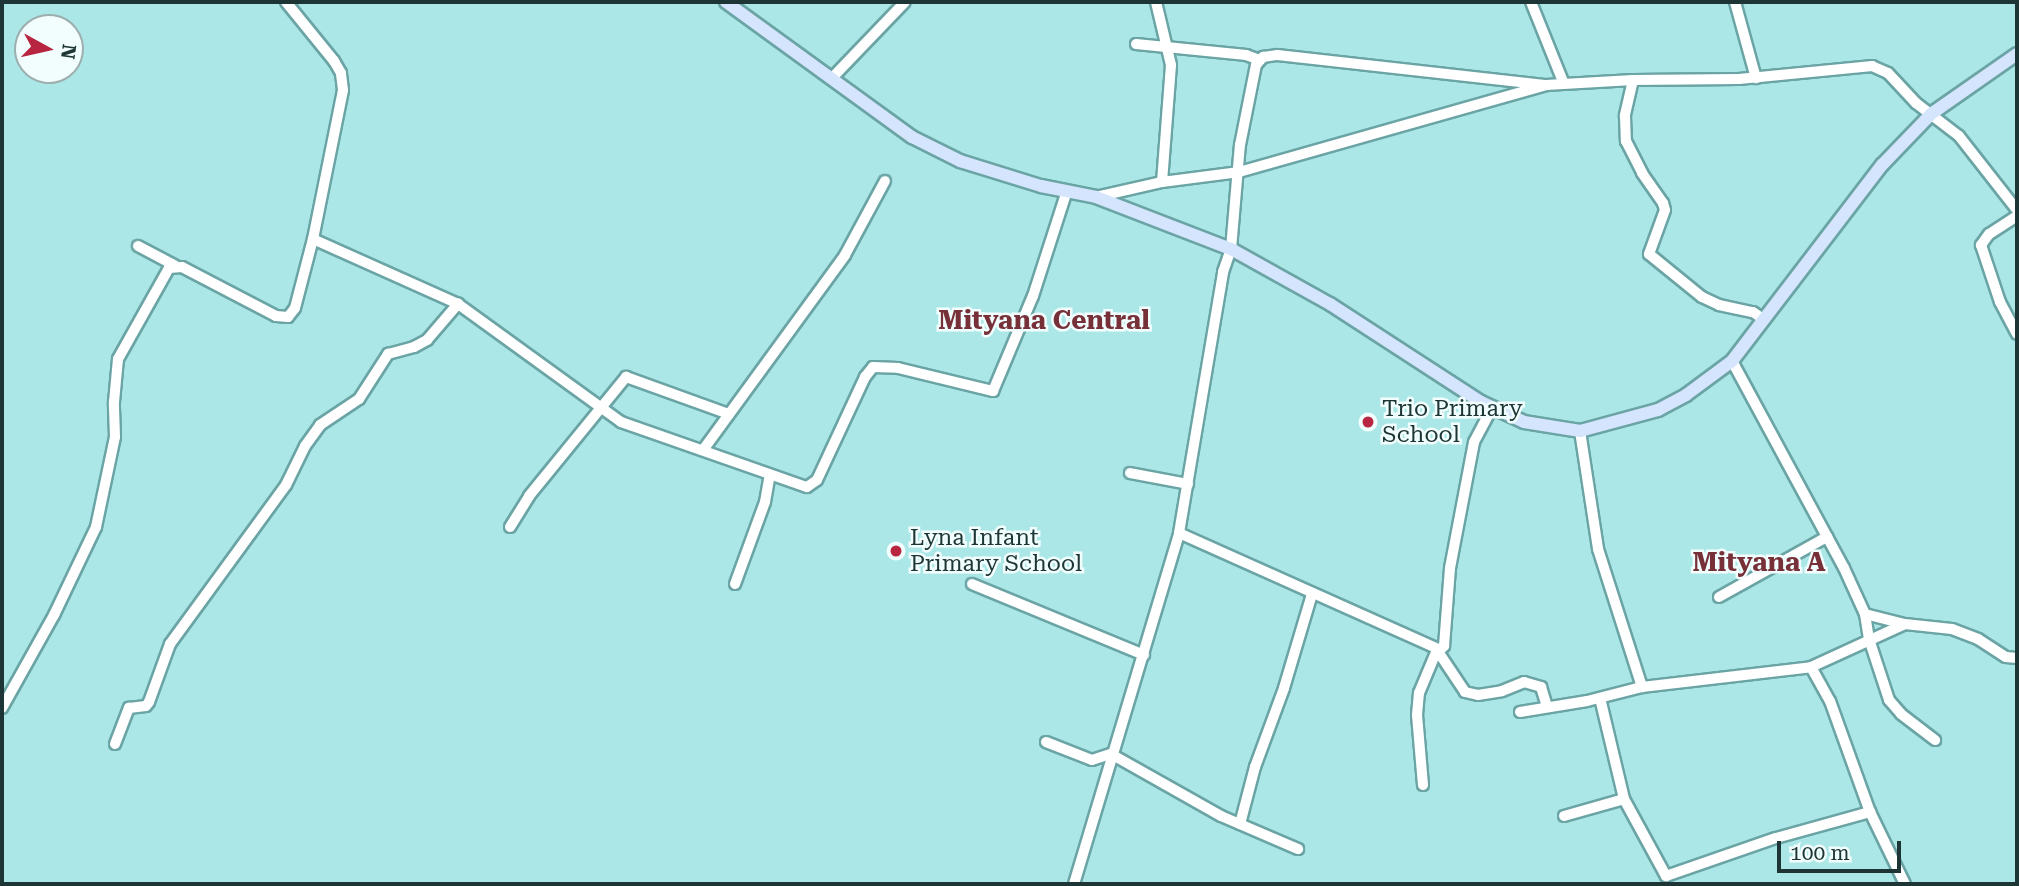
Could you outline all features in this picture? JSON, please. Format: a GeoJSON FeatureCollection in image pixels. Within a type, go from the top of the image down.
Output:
{"type":"FeatureCollection","features":[{"type":"Feature","properties":{"kind":"main road"},"geometry":{"type":"LineString","coordinates":[[726,2],[912,137],[960,161],[1096,197],[1231,249],[1330,304],[1461,391],[1492,408],[1524,422],[1580,431],[1658,410],[1686,395],[1732,361],[1882,165],[1931,114],[2017,54]]}},
{"type":"Feature","properties":{"kind":"street"},"geometry":{"type":"LineString","coordinates":[[138,246],[230,290],[265,311],[288,317],[295,308],[313,239],[343,90],[341,73],[334,61],[286,2]]}},
{"type":"Feature","properties":{"kind":"street"},"geometry":{"type":"LineString","coordinates":[[831,78],[905,2]]}},
{"type":"Feature","properties":{"kind":"street"},"geometry":{"type":"LineString","coordinates":[[1156,2],[1170,49],[1161,182]]}},
{"type":"Feature","properties":{"kind":"street"},"geometry":{"type":"LineString","coordinates":[[1531,2],[1564,84]]}},
{"type":"Feature","properties":{"kind":"street"},"geometry":{"type":"LineString","coordinates":[[1735,2],[1756,78]]}},
{"type":"Feature","properties":{"kind":"street"},"geometry":{"type":"LineString","coordinates":[[1136,44],[1246,55],[1260,60]]}},
{"type":"Feature","properties":{"kind":"street"},"geometry":{"type":"LineString","coordinates":[[1074,884],[1179,534],[1223,272],[1231,249],[1240,145],[1260,60],[1268,55],[1279,55],[1546,85],[1756,78],[1877,67],[1888,73],[1931,114],[1959,136],[2017,210]]}},
{"type":"Feature","properties":{"kind":"street"},"geometry":{"type":"LineString","coordinates":[[1633,80],[1625,116],[1626,141],[1642,173],[1663,202],[1665,210],[1649,254],[1702,297],[1719,305],[1747,310],[1763,319]]}},
{"type":"Feature","properties":{"kind":"street"},"geometry":{"type":"LineString","coordinates":[[1096,197],[1161,182],[1239,172],[1546,85]]}},
{"type":"Feature","properties":{"kind":"street"},"geometry":{"type":"LineString","coordinates":[[703,450],[845,255],[885,181]]}},
{"type":"Feature","properties":{"kind":"street"},"geometry":{"type":"LineString","coordinates":[[313,239],[458,304],[621,422],[800,486],[813,486],[865,377],[873,367],[898,368],[993,391],[1032,296],[1067,191]]}},
{"type":"Feature","properties":{"kind":"street"},"geometry":{"type":"LineString","coordinates":[[2017,216],[1989,234],[1981,245],[1995,289],[2017,334]]}},
{"type":"Feature","properties":{"kind":"street"},"geometry":{"type":"LineString","coordinates":[[2,708],[54,615],[96,527],[116,437],[114,402],[118,359],[163,278],[174,265]]}},
{"type":"Feature","properties":{"kind":"street"},"geometry":{"type":"LineString","coordinates":[[115,744],[129,708],[147,705],[170,644],[286,485],[314,433],[359,399],[388,354],[414,347],[427,340],[458,304]]}},
{"type":"Feature","properties":{"kind":"street"},"geometry":{"type":"LineString","coordinates":[[1732,361],[1827,537],[1865,614],[1869,639],[1889,700],[1901,714],[1935,740]]}},
{"type":"Feature","properties":{"kind":"street"},"geometry":{"type":"LineString","coordinates":[[510,527],[529,496],[626,377],[729,414]]}},
{"type":"Feature","properties":{"kind":"street"},"geometry":{"type":"LineString","coordinates":[[1423,785],[1416,715],[1419,693],[1437,650],[1444,646],[1450,568],[1474,442],[1492,408]]}},
{"type":"Feature","properties":{"kind":"street"},"geometry":{"type":"LineString","coordinates":[[1580,431],[1598,549],[1642,687]]}},
{"type":"Feature","properties":{"kind":"street"},"geometry":{"type":"LineString","coordinates":[[1130,473],[1188,484]]}},
{"type":"Feature","properties":{"kind":"street"},"geometry":{"type":"LineString","coordinates":[[735,584],[765,502],[771,475]]}},
{"type":"Feature","properties":{"kind":"street"},"geometry":{"type":"LineString","coordinates":[[1179,534],[1437,650],[1465,692],[1478,695],[1502,691],[1524,682],[1541,687],[1547,707]]}},
{"type":"Feature","properties":{"kind":"street"},"geometry":{"type":"LineString","coordinates":[[1719,597],[1827,537]]}},
{"type":"Feature","properties":{"kind":"street"},"geometry":{"type":"LineString","coordinates":[[972,584],[1144,655]]}},
{"type":"Feature","properties":{"kind":"street"},"geometry":{"type":"LineString","coordinates":[[1240,824],[1255,767],[1280,699],[1312,594]]}},
{"type":"Feature","properties":{"kind":"street"},"geometry":{"type":"LineString","coordinates":[[1865,614],[1905,624],[1952,629],[1978,639],[2006,657],[2017,658]]}},
{"type":"Feature","properties":{"kind":"street"},"geometry":{"type":"LineString","coordinates":[[1520,712],[1601,698],[1642,687],[1811,667],[1905,624]]}},
{"type":"Feature","properties":{"kind":"street"},"geometry":{"type":"LineString","coordinates":[[1811,667],[1839,723],[1870,813],[1905,884]]}},
{"type":"Feature","properties":{"kind":"street"},"geometry":{"type":"LineString","coordinates":[[1601,698],[1624,799],[1666,876],[1776,838],[1870,813]]}},
{"type":"Feature","properties":{"kind":"street"},"geometry":{"type":"LineString","coordinates":[[1046,742],[1092,760],[1111,754],[1240,824],[1298,849]]}},
{"type":"Feature","properties":{"kind":"street"},"geometry":{"type":"LineString","coordinates":[[1564,816],[1624,799]]}},
{"type":"Feature","properties":{"kind":"place","name":"Trio Primary School"},"geometry":{"type":"Point","coordinates":[1368,422]}},
{"type":"Feature","properties":{"kind":"place","name":"Lyna Infant Primary School"},"geometry":{"type":"Point","coordinates":[896,551]}},
{"type":"Feature","properties":{"kind":"district","name":"Mityana Central"},"geometry":{"type":"Point","coordinates":[1044,321]}},
{"type":"Feature","properties":{"kind":"district","name":"Mityana A"},"geometry":{"type":"Point","coordinates":[1759,563]}}]}
